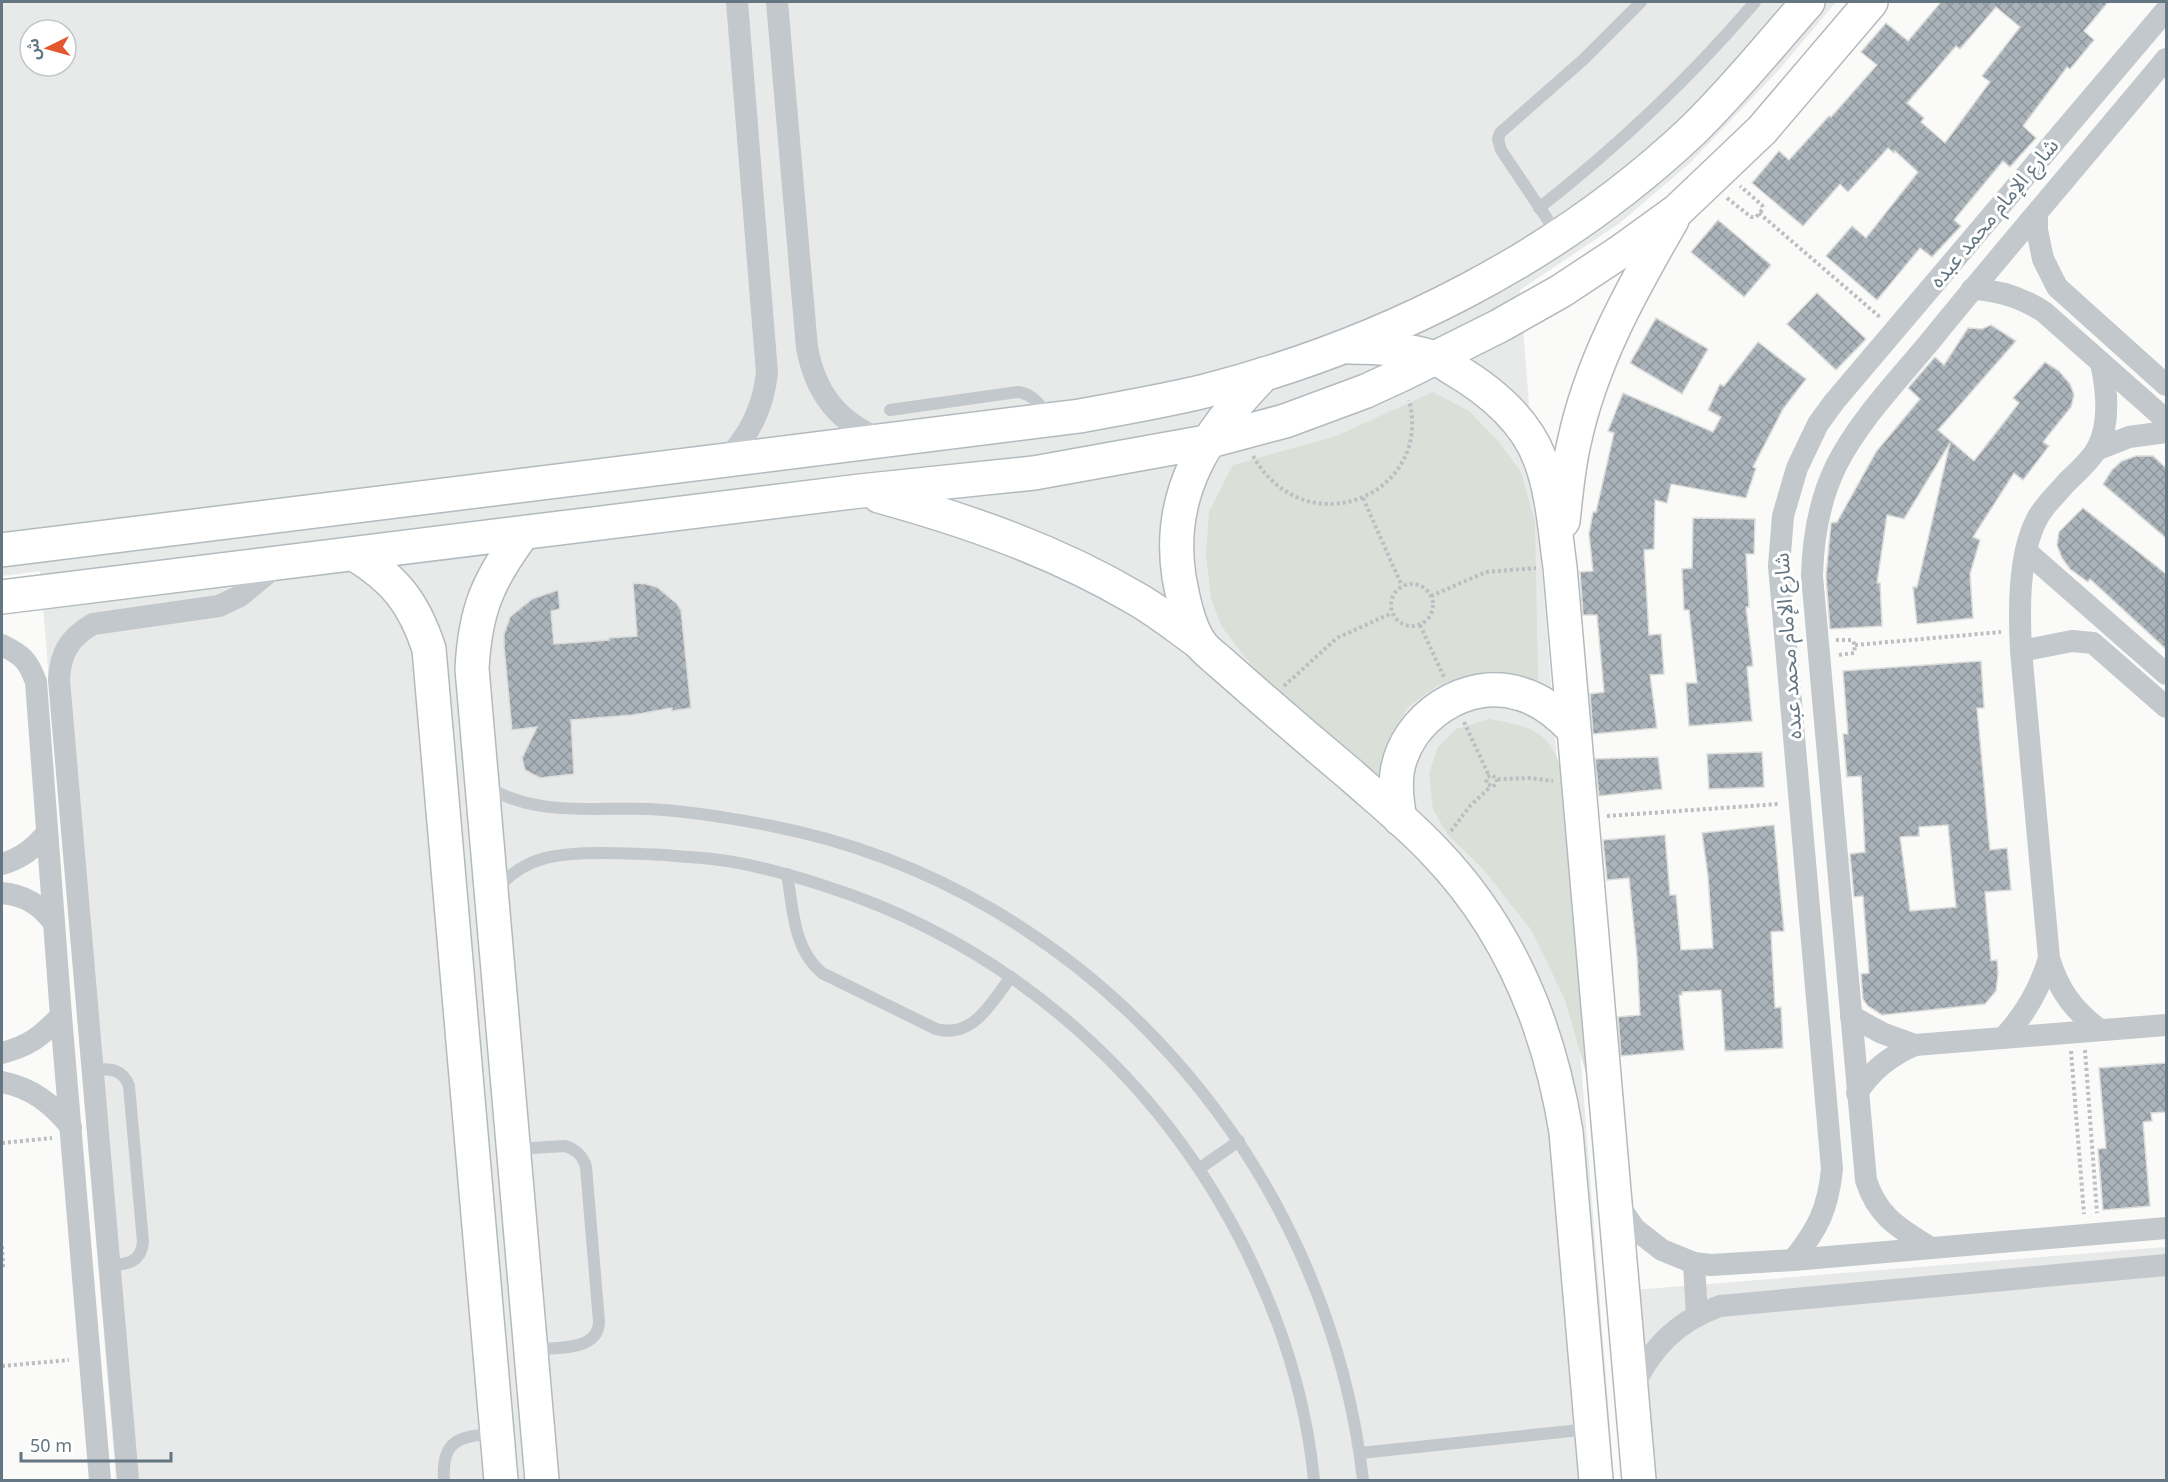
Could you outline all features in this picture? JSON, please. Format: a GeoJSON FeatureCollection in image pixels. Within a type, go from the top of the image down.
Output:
{"type":"FeatureCollection","features":[{"type":"Feature","properties":{"kind":"main road"},"geometry":{"type":"LineString","coordinates":[[2,550],[75,535],[277,516],[1052,420],[1143,405],[1264,374],[1344,347],[1473,287],[1558,236],[1610,200],[1692,130],[1730,92],[1808,2]]}},
{"type":"Feature","properties":{"kind":"main road"},"geometry":{"type":"LineString","coordinates":[[2,597],[860,491],[1034,473],[1244,433],[1325,407],[1405,373],[1499,326],[1561,291],[1620,252],[1678,210],[1762,130],[1871,2]]}},
{"type":"Feature","properties":{"kind":"main road"},"geometry":{"type":"LineString","coordinates":[[1560,567],[1573,444],[1585,399],[1620,313],[1678,210]]}},
{"type":"Feature","properties":{"kind":"main road"},"geometry":{"type":"LineString","coordinates":[[1344,347],[1401,350],[1435,358],[1472,380],[1502,404],[1527,434],[1540,458],[1547,484],[1560,567],[1639,1480]]}},
{"type":"Feature","properties":{"kind":"main road"},"geometry":{"type":"LineString","coordinates":[[1200,643],[1189,616],[1176,558],[1177,527],[1182,497],[1206,442],[1239,400],[1264,374]]}},
{"type":"Feature","properties":{"kind":"main road"},"geometry":{"type":"LineString","coordinates":[[860,491],[946,515],[1044,552],[1076,566],[1138,600],[1200,643],[1400,819],[1436,852],[1489,921],[1532,1000],[1559,1086],[1566,1132],[1596,1480]]}},
{"type":"Feature","properties":{"kind":"main road"},"geometry":{"type":"LineString","coordinates":[[277,516],[281,563]]}},
{"type":"Feature","properties":{"kind":"main road"},"geometry":{"type":"LineString","coordinates":[[523,533],[504,558],[490,583],[479,611],[473,640],[472,669],[542,1480]]}},
{"type":"Feature","properties":{"kind":"main road"},"geometry":{"type":"LineString","coordinates":[[354,554],[375,567],[394,583],[421,625],[429,649],[501,1480]]}},
{"type":"Feature","properties":{"kind":"main road"},"geometry":{"type":"LineString","coordinates":[[1400,819],[1396,795],[1398,771],[1405,748],[1417,728],[1434,711],[1454,699],[1475,692],[1497,690],[1519,693],[1539,701],[1558,713],[1573,729]]}},
{"type":"Feature","properties":{"kind":"street"},"geometry":{"type":"LineString","coordinates":[[726,460],[751,429],[765,392],[767,373],[737,2]]}},
{"type":"Feature","properties":{"kind":"street"},"geometry":{"type":"LineString","coordinates":[[777,2],[807,348],[811,366],[817,384],[838,413],[852,425],[885,441]]}},
{"type":"Feature","properties":{"kind":"street","name":"شارع الإمام محمد عبده"},"geometry":{"type":"LineString","coordinates":[[1793,1260],[1818,1226],[1831,1184],[1832,1154],[1780,574],[1784,516],[1797,468],[1818,424],[1834,402],[2166,10]]}},
{"type":"Feature","properties":{"kind":"street","name":"شارع الإمام محمد عبده"},"geometry":{"type":"LineString","coordinates":[[1929,1247],[1887,1218],[1870,1194],[1866,1180],[1812,576],[1815,530],[1827,485],[1848,444],[1972,289],[2166,59]]}},
{"type":"Feature","properties":{"kind":"street"},"geometry":{"type":"LineString","coordinates":[[2037,214],[2038,237],[2043,260],[2049,274],[2062,292],[2166,385]]}},
{"type":"Feature","properties":{"kind":"street"},"geometry":{"type":"LineString","coordinates":[[1972,289],[2010,294],[2031,303],[2166,420]]}},
{"type":"Feature","properties":{"kind":"street"},"geometry":{"type":"LineString","coordinates":[[2044,312],[2062,292]]}},
{"type":"Feature","properties":{"kind":"street"},"geometry":{"type":"LineString","coordinates":[[2096,450],[2105,420],[2107,401],[2101,363]]}},
{"type":"Feature","properties":{"kind":"street"},"geometry":{"type":"LineString","coordinates":[[2084,1031],[2085,1019],[2062,992],[2049,958],[2020,640],[2021,592],[2026,551],[2034,526],[2045,506],[2096,450],[2128,437],[2166,432]]}},
{"type":"Feature","properties":{"kind":"street"},"geometry":{"type":"LineString","coordinates":[[2026,551],[2166,675]]}},
{"type":"Feature","properties":{"kind":"street"},"geometry":{"type":"LineString","coordinates":[[128,1480],[59,666],[67,646],[81,631],[93,624],[219,606],[240,596],[281,563]]}},
{"type":"Feature","properties":{"kind":"street"},"geometry":{"type":"LineString","coordinates":[[2086,641],[2102,618]]}},
{"type":"Feature","properties":{"kind":"street"},"geometry":{"type":"LineString","coordinates":[[2020,640],[2086,641],[2098,646],[2166,707]]}},
{"type":"Feature","properties":{"kind":"street"},"geometry":{"type":"LineString","coordinates":[[2,645],[20,654],[31,668],[36,682],[100,1480]]}},
{"type":"Feature","properties":{"kind":"street"},"geometry":{"type":"LineString","coordinates":[[36,682],[59,680]]}},
{"type":"Feature","properties":{"kind":"street"},"geometry":{"type":"LineString","coordinates":[[2,864],[17,859],[32,850],[47,833]]}},
{"type":"Feature","properties":{"kind":"street"},"geometry":{"type":"LineString","coordinates":[[2,893],[27,898],[46,913],[54,923]]}},
{"type":"Feature","properties":{"kind":"street"},"geometry":{"type":"LineString","coordinates":[[2003,1038],[2027,1010],[2044,976],[2049,958]]}},
{"type":"Feature","properties":{"kind":"street"},"geometry":{"type":"LineString","coordinates":[[2,1053],[39,1038],[61,1016]]}},
{"type":"Feature","properties":{"kind":"street"},"geometry":{"type":"LineString","coordinates":[[1851,1016],[1882,1034],[1915,1045]]}},
{"type":"Feature","properties":{"kind":"street"},"geometry":{"type":"LineString","coordinates":[[1857,1093],[1882,1064],[1892,1056],[1915,1045],[2166,1025]]}},
{"type":"Feature","properties":{"kind":"street"},"geometry":{"type":"LineString","coordinates":[[2,1082],[24,1088],[46,1101],[71,1131]]}},
{"type":"Feature","properties":{"kind":"street"},"geometry":{"type":"LineString","coordinates":[[1831,1184],[1866,1180]]}},
{"type":"Feature","properties":{"kind":"street"},"geometry":{"type":"LineString","coordinates":[[1615,1200],[1629,1222],[1647,1240],[1662,1250],[1694,1263],[1711,1265],[2164,1228],[2165,1265],[1720,1306],[1697,1316],[1669,1334],[1641,1370],[1632,1390]]}},
{"type":"Feature","properties":{"kind":"street"},"geometry":{"type":"LineString","coordinates":[[1694,1263],[1697,1316]]}},
{"type":"Feature","properties":{"kind":"street"},"geometry":{"type":"LineString","coordinates":[[90,1358],[117,1355]]}},
{"type":"Feature","properties":{"kind":"lane"},"geometry":{"type":"LineString","coordinates":[[1558,236],[1501,150],[1498,139],[1500,133],[1584,59],[1641,2]]}},
{"type":"Feature","properties":{"kind":"lane"},"geometry":{"type":"LineString","coordinates":[[1539,208],[1594,165],[1642,122],[1688,77],[1755,2]]}},
{"type":"Feature","properties":{"kind":"lane"},"geometry":{"type":"LineString","coordinates":[[890,410],[1018,392],[1035,399],[1052,420]]}},
{"type":"Feature","properties":{"kind":"lane"},"geometry":{"type":"LineString","coordinates":[[482,784],[516,802],[535,806],[661,810],[718,815],[776,826],[855,848],[921,873],[983,905],[1043,942],[1099,984],[1151,1032],[1198,1085],[1239,1141],[1274,1199],[1304,1259],[1329,1322],[1344,1376],[1360,1453],[1363,1480]]}},
{"type":"Feature","properties":{"kind":"lane"},"geometry":{"type":"LineString","coordinates":[[492,896],[503,882],[531,863],[565,854],[640,854],[714,859],[787,874],[865,899],[941,933],[1011,977],[1090,1040],[1145,1096],[1200,1168],[1239,1234],[1271,1304],[1295,1377],[1311,1453],[1314,1480]]}},
{"type":"Feature","properties":{"kind":"lane"},"geometry":{"type":"LineString","coordinates":[[787,874],[798,937],[807,958],[814,966],[822,973],[936,1029],[946,1032],[968,1028],[1011,977]]}},
{"type":"Feature","properties":{"kind":"lane"},"geometry":{"type":"LineString","coordinates":[[93,1070],[118,1071],[127,1080],[142,1231],[142,1249],[135,1261],[110,1266]]}},
{"type":"Feature","properties":{"kind":"lane"},"geometry":{"type":"LineString","coordinates":[[1200,1168],[1239,1141]]}},
{"type":"Feature","properties":{"kind":"lane"},"geometry":{"type":"LineString","coordinates":[[514,1149],[565,1146],[579,1153],[586,1167],[599,1329],[591,1341],[586,1344],[531,1350]]}},
{"type":"Feature","properties":{"kind":"lane"},"geometry":{"type":"LineString","coordinates":[[1360,1453],[1591,1429]]}},
{"type":"Feature","properties":{"kind":"lane"},"geometry":{"type":"LineString","coordinates":[[444,1480],[444,1458],[448,1449],[455,1442],[464,1437],[497,1432]]}},
{"type":"Feature","properties":{"kind":"path"},"geometry":{"type":"LineString","coordinates":[[1714,176],[1762,206],[1763,209],[1755,218],[1751,218],[1714,176]]}},
{"type":"Feature","properties":{"kind":"path"},"geometry":{"type":"LineString","coordinates":[[1759,213],[1895,330]]}},
{"type":"Feature","properties":{"kind":"path"},"geometry":{"type":"LineString","coordinates":[[1244,433],[1251,453],[1267,477],[1291,495],[1320,504],[1335,504],[1363,498],[1389,479],[1406,453],[1411,438],[1412,423],[1405,373]]}},
{"type":"Feature","properties":{"kind":"path"},"geometry":{"type":"LineString","coordinates":[[1363,498],[1402,586]]}},
{"type":"Feature","properties":{"kind":"path"},"geometry":{"type":"LineString","coordinates":[[1431,596],[1486,572],[1560,567]]}},
{"type":"Feature","properties":{"kind":"path"},"geometry":{"type":"LineString","coordinates":[[1419,585],[1431,596],[1434,604],[1432,613],[1420,625],[1412,627],[1403,625],[1392,613],[1392,597],[1402,586],[1419,585]]}},
{"type":"Feature","properties":{"kind":"path"},"geometry":{"type":"LineString","coordinates":[[1266,703],[1331,642],[1392,613]]}},
{"type":"Feature","properties":{"kind":"path"},"geometry":{"type":"LineString","coordinates":[[1420,625],[1489,776]]}},
{"type":"Feature","properties":{"kind":"path"},"geometry":{"type":"LineString","coordinates":[[1855,645],[2020,640]]}},
{"type":"Feature","properties":{"kind":"path"},"geometry":{"type":"LineString","coordinates":[[1489,776],[1492,775],[1497,779],[1531,778],[1579,783]]}},
{"type":"Feature","properties":{"kind":"path"},"geometry":{"type":"LineString","coordinates":[[1489,776],[1486,780],[1490,787]]}},
{"type":"Feature","properties":{"kind":"path"},"geometry":{"type":"LineString","coordinates":[[1436,852],[1466,812],[1490,787],[1496,785],[1497,779]]}},
{"type":"Feature","properties":{"kind":"path"},"geometry":{"type":"LineString","coordinates":[[1582,818],[1801,802]]}},
{"type":"Feature","properties":{"kind":"path"},"geometry":{"type":"LineString","coordinates":[[2084,1031],[2092,1234]]}},
{"type":"Feature","properties":{"kind":"path"},"geometry":{"type":"LineString","coordinates":[[2084,1031],[2092,1234]]}},
{"type":"Feature","properties":{"kind":"path"},"geometry":{"type":"LineString","coordinates":[[2,1143],[71,1131]]}},
{"type":"Feature","properties":{"kind":"path"},"geometry":{"type":"LineString","coordinates":[[2,1246],[2,1269]]}},
{"type":"Feature","properties":{"kind":"path"},"geometry":{"type":"LineString","coordinates":[[2,1366],[90,1358]]}},
{"type":"Feature","properties":{"kind":"shaded area"},"geometry":{"type":"Polygon","coordinates":[[[2,2],[1836,2],[1776,73],[1689,164],[1620,223],[1520,290],[1614,1480],[116,1480],[40,571],[2,576],[2,2]]]}},
{"type":"Feature","properties":{"kind":"shaded area"},"geometry":{"type":"Polygon","coordinates":[[[1433,392],[1469,411],[1499,442],[1521,472],[1535,522],[1538,681],[1500,671],[1466,675],[1437,686],[1408,707],[1390,738],[1384,779],[1287,704],[1244,656],[1222,627],[1211,599],[1206,555],[1209,512],[1233,465],[1336,436],[1433,392]]]}},
{"type":"Feature","properties":{"kind":"shaded area"},"geometry":{"type":"Polygon","coordinates":[[[1489,719],[1519,725],[1539,734],[1554,751],[1565,780],[1593,1080],[1588,1080],[1565,1000],[1532,931],[1484,870],[1447,834],[1433,809],[1429,773],[1438,747],[1456,729],[1489,719]]]}},
{"type":"Feature","properties":{"kind":"shaded area"},"geometry":{"type":"Polygon","coordinates":[[[2166,1247],[2166,1480],[1624,1480],[1608,1292],[2166,1247]]]}},
{"type":"Feature","properties":{"kind":"building"},"geometry":{"type":"Polygon","coordinates":[[[1941,2],[2108,2],[2084,31],[2094,40],[2070,69],[2067,67],[2023,126],[2036,138],[2010,167],[2003,161],[1954,220],[1961,226],[1932,257],[1920,248],[1877,300],[1826,256],[1852,226],[1866,238],[1918,172],[1895,151],[1894,153],[1888,148],[1848,192],[1840,184],[1803,226],[1752,183],[1779,151],[1789,160],[1877,65],[1861,52],[1886,23],[1908,41],[1941,2]],[[1996,7],[1960,49],[1956,46],[1907,103],[1924,118],[1921,122],[1945,143],[1990,82],[1982,76],[2020,27],[1996,7]]]}},
{"type":"Feature","properties":{"kind":"building"},"geometry":{"type":"Polygon","coordinates":[[[1718,220],[1771,265],[1744,297],[1691,252],[1718,220]]]}},
{"type":"Feature","properties":{"kind":"building"},"geometry":{"type":"Polygon","coordinates":[[[1817,293],[1866,339],[1836,370],[1787,324],[1817,293]]]}},
{"type":"Feature","properties":{"kind":"building"},"geometry":{"type":"Polygon","coordinates":[[[1656,318],[1708,349],[1682,394],[1630,363],[1656,318]]]}},
{"type":"Feature","properties":{"kind":"building"},"geometry":{"type":"Polygon","coordinates":[[[1991,325],[2016,341],[1938,430],[1974,461],[2019,403],[2013,398],[2045,362],[2059,371],[2070,384],[2074,395],[2071,407],[2043,442],[2049,446],[2023,480],[2014,473],[1973,537],[1980,540],[1970,574],[1973,618],[1917,624],[1913,587],[1917,587],[1950,443],[1904,519],[1887,515],[1877,583],[1880,583],[1882,626],[1830,629],[1826,576],[1831,523],[1837,522],[1876,452],[1920,399],[1908,388],[1935,357],[1944,365],[1968,328],[1982,329],[1991,325]]]}},
{"type":"Feature","properties":{"kind":"building"},"geometry":{"type":"Polygon","coordinates":[[[1758,342],[1806,379],[1783,409],[1753,467],[1756,468],[1746,498],[1671,484],[1667,503],[1655,500],[1654,549],[1644,550],[1649,635],[1661,634],[1664,674],[1650,675],[1657,728],[1593,734],[1590,694],[1604,692],[1597,615],[1583,615],[1580,572],[1593,571],[1589,534],[1614,433],[1608,431],[1623,393],[1713,432],[1721,417],[1708,410],[1720,384],[1724,386],[1758,342]]]}},
{"type":"Feature","properties":{"kind":"building"},"geometry":{"type":"Polygon","coordinates":[[[2136,456],[2153,456],[2166,468],[2166,538],[2103,484],[2112,470],[2122,461],[2136,456]]]}},
{"type":"Feature","properties":{"kind":"building"},"geometry":{"type":"Polygon","coordinates":[[[2083,508],[2166,574],[2166,649],[2090,579],[2088,582],[2070,569],[2062,558],[2057,545],[2059,532],[2083,508]]]}},
{"type":"Feature","properties":{"kind":"building"},"geometry":{"type":"Polygon","coordinates":[[[1693,518],[1755,519],[1754,554],[1746,554],[1749,607],[1746,607],[1753,666],[1747,667],[1752,721],[1689,726],[1686,683],[1697,683],[1689,610],[1684,610],[1682,569],[1692,568],[1693,518]]]}},
{"type":"Feature","properties":{"kind":"building"},"geometry":{"type":"Polygon","coordinates":[[[633,583],[657,587],[681,610],[691,708],[672,711],[672,708],[633,715],[571,720],[574,774],[540,778],[525,770],[522,758],[537,727],[512,730],[504,647],[504,634],[510,617],[532,599],[558,590],[560,609],[551,611],[554,644],[637,636],[633,583]]]}},
{"type":"Feature","properties":{"kind":"building"},"geometry":{"type":"Polygon","coordinates":[[[1981,661],[1984,708],[1977,708],[1990,850],[2007,848],[2011,890],[1985,892],[1991,961],[1997,960],[1998,974],[1996,991],[1985,1004],[1882,1015],[1868,1006],[1863,999],[1861,974],[1869,973],[1863,896],[1854,897],[1850,854],[1865,852],[1861,776],[1847,777],[1843,734],[1848,734],[1843,671],[1981,661]],[[1948,825],[1919,827],[1919,836],[1900,837],[1910,911],[1956,907],[1948,825]]]}},
{"type":"Feature","properties":{"kind":"building"},"geometry":{"type":"Polygon","coordinates":[[[1762,752],[1764,787],[1709,789],[1707,754],[1762,752]]]}},
{"type":"Feature","properties":{"kind":"building"},"geometry":{"type":"Polygon","coordinates":[[[1658,757],[1662,789],[1599,796],[1595,759],[1658,757]]]}},
{"type":"Feature","properties":{"kind":"building"},"geometry":{"type":"Polygon","coordinates":[[[1774,825],[1784,931],[1771,932],[1775,1008],[1781,1007],[1783,1048],[1725,1051],[1721,990],[1682,992],[1682,995],[1679,995],[1684,1050],[1621,1056],[1618,1017],[1640,1015],[1637,956],[1629,878],[1607,880],[1603,840],[1665,835],[1670,895],[1676,895],[1681,950],[1713,948],[1708,876],[1702,833],[1774,825]]]}},
{"type":"Feature","properties":{"kind":"building"},"geometry":{"type":"Polygon","coordinates":[[[2166,1063],[2166,1112],[2151,1113],[2152,1121],[2143,1122],[2150,1206],[2103,1210],[2098,1149],[2106,1148],[2099,1068],[2166,1063]]]}}]}
